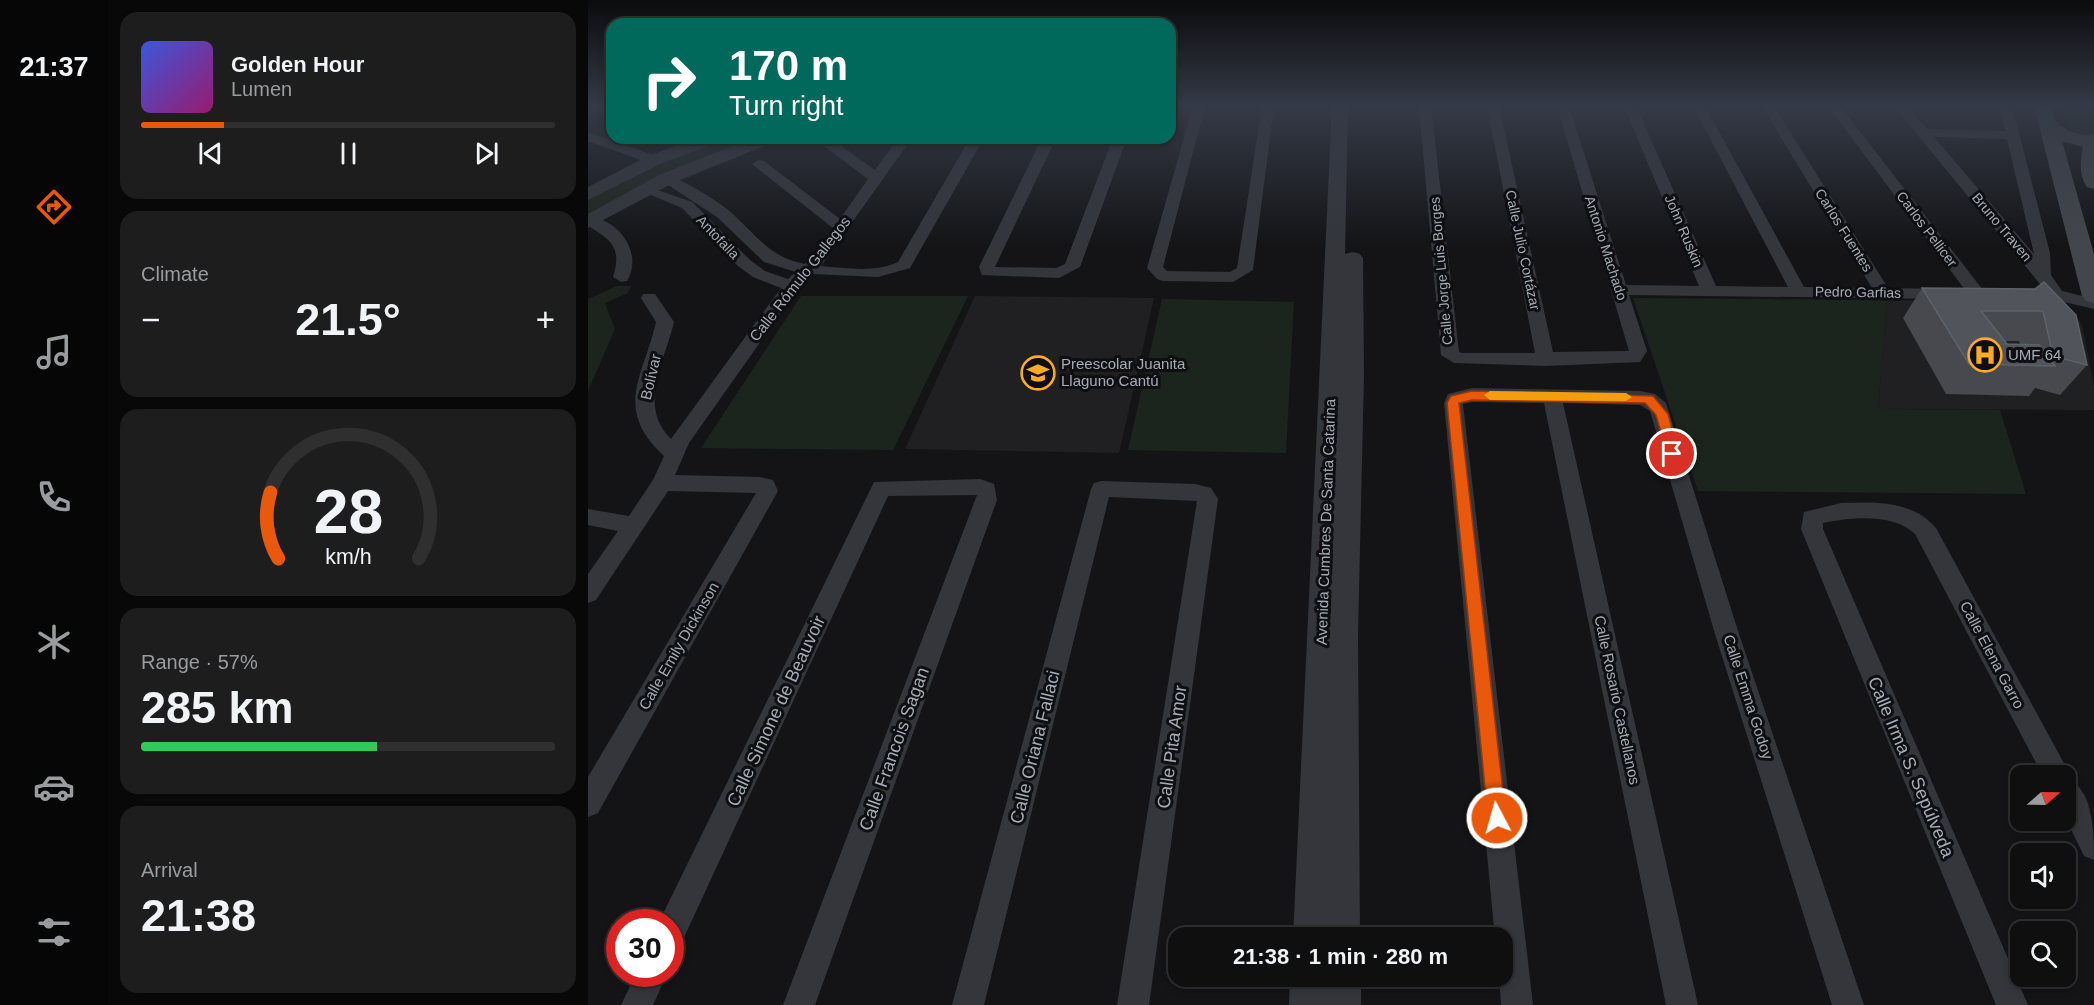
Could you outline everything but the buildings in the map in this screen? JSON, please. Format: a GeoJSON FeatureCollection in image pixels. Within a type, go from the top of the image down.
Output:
{"type":"FeatureCollection","features":[{"type":"Feature","properties":{"kind":"main road"},"geometry":{"type":"LineString","coordinates":[[2058,153],[2087,256],[2093,292]]}},
{"type":"Feature","properties":{"kind":"main road"},"geometry":{"type":"LineString","coordinates":[[2092,153],[2090,161],[2094,183]]}},
{"type":"Feature","properties":{"kind":"street"},"geometry":{"type":"LineString","coordinates":[[634,153],[654,160]]}},
{"type":"Feature","properties":{"kind":"street"},"geometry":{"type":"LineString","coordinates":[[588,194],[654,160],[673,153]]}},
{"type":"Feature","properties":{"kind":"street"},"geometry":{"type":"LineString","coordinates":[[621,278],[626,265],[625,250],[618,239],[589,222],[666,179],[731,153]]}},
{"type":"Feature","properties":{"kind":"street"},"geometry":{"type":"LineString","coordinates":[[844,153],[876,178]]}},
{"type":"Feature","properties":{"kind":"street","name":"Calle Rómulo Gallegos"},"geometry":{"type":"LineString","coordinates":[[588,593],[662,483],[673,453],[791,286],[818,261],[894,153]]}},
{"type":"Feature","properties":{"kind":"street","name":"Antofalla"},"geometry":{"type":"LineString","coordinates":[[666,179],[690,189],[717,207],[770,259],[780,264],[806,271],[887,272],[904,265],[968,153]]}},
{"type":"Feature","properties":{"kind":"street"},"geometry":{"type":"LineString","coordinates":[[1041,153],[987,267],[988,272],[1059,273],[1072,267],[1114,153]]}},
{"type":"Feature","properties":{"kind":"street"},"geometry":{"type":"LineString","coordinates":[[1186,153],[1155,268],[1163,276],[1233,277],[1242,274],[1245,270],[1261,153]]}},
{"type":"Feature","properties":{"kind":"street","name":"Avenida Cumbres De Santa Catarina"},"geometry":{"type":"LineString","coordinates":[[1340,153],[1343,633],[1341,927]]}},
{"type":"Feature","properties":{"kind":"street","name":"Avenida Cumbres De Santa Catarina"},"geometry":{"type":"LineString","coordinates":[[1313,927],[1351,153]]}},
{"type":"Feature","properties":{"kind":"street","name":"Calle Jorge Luis Borges"},"geometry":{"type":"LineString","coordinates":[[1430,153],[1450,355],[1460,359],[1546,360],[1628,359],[1637,355]]}},
{"type":"Feature","properties":{"kind":"street","name":"Calle Julio Cortázar"},"geometry":{"type":"LineString","coordinates":[[1503,153],[1546,360]]}},
{"type":"Feature","properties":{"kind":"street","name":"Antonio Machado"},"geometry":{"type":"LineString","coordinates":[[1578,153],[1638,351],[1637,355]]}},
{"type":"Feature","properties":{"kind":"street","name":"John Ruskin"},"geometry":{"type":"LineString","coordinates":[[1650,153],[1710,291]]}},
{"type":"Feature","properties":{"kind":"street"},"geometry":{"type":"LineString","coordinates":[[1724,153],[1798,291]]}},
{"type":"Feature","properties":{"kind":"street","name":"Carlos Fuentes"},"geometry":{"type":"LineString","coordinates":[[1797,153],[1883,293]]}},
{"type":"Feature","properties":{"kind":"street","name":"Carlos Pellicer"},"geometry":{"type":"LineString","coordinates":[[1871,153],[1983,294]]}},
{"type":"Feature","properties":{"kind":"street","name":"Bruno Traven"},"geometry":{"type":"LineString","coordinates":[[1939,153],[2043,275],[2056,295]]}},
{"type":"Feature","properties":{"kind":"street"},"geometry":{"type":"LineString","coordinates":[[2017,153],[2042,253],[2043,275]]}},
{"type":"Feature","properties":{"kind":"street"},"geometry":{"type":"LineString","coordinates":[[759,164],[841,227]]}},
{"type":"Feature","properties":{"kind":"street","name":"Antofalla"},"geometry":{"type":"LineString","coordinates":[[646,189],[687,205],[744,263],[759,274],[791,286]]}},
{"type":"Feature","properties":{"kind":"street","name":"Pedro Garfias"},"geometry":{"type":"LineString","coordinates":[[1620,290],[1983,294]]}},
{"type":"Feature","properties":{"kind":"street"},"geometry":{"type":"LineString","coordinates":[[2011,294],[2056,295],[2093,292]]}},
{"type":"Feature","properties":{"kind":"street","name":"Bolívar"},"geometry":{"type":"LineString","coordinates":[[649,298],[665,322],[652,361],[644,407],[650,429],[673,453]]}},
{"type":"Feature","properties":{"kind":"street"},"geometry":{"type":"LineString","coordinates":[[1517,1005],[1453,403],[1455,399],[1472,395],[1552,396]]}},
{"type":"Feature","properties":{"kind":"street","name":"Calle Emma Godoy"},"geometry":{"type":"LineString","coordinates":[[1552,396],[1640,398],[1655,403],[1662,414],[1700,548],[1848,1005]]}},
{"type":"Feature","properties":{"kind":"street","name":"Calle Rosario Castellanos"},"geometry":{"type":"LineString","coordinates":[[1552,396],[1682,1005]]}},
{"type":"Feature","properties":{"kind":"street","name":"Calle Emily Dickinson"},"geometry":{"type":"LineString","coordinates":[[588,803],[761,506],[767,488],[760,485],[662,483]]}},
{"type":"Feature","properties":{"kind":"street","name":"Calle Francois Sagan"},"geometry":{"type":"LineString","coordinates":[[799,1005],[988,493],[980,487],[881,488]]}},
{"type":"Feature","properties":{"kind":"street","name":"Calle Simone de Beauvoir"},"geometry":{"type":"LineString","coordinates":[[681,909],[881,488]]}},
{"type":"Feature","properties":{"kind":"street","name":"Calle Pita Amor"},"geometry":{"type":"LineString","coordinates":[[1101,489],[1200,493],[1208,499],[1133,1005]]}},
{"type":"Feature","properties":{"kind":"street","name":"Calle Oriana Fallaci"},"geometry":{"type":"LineString","coordinates":[[968,1005],[1101,489]]}},
{"type":"Feature","properties":{"kind":"street","name":"Calle Irma S. Sepúlveda"},"geometry":{"type":"LineString","coordinates":[[1928,534],[1912,519],[1892,512],[1824,513],[1812,518],[1812,529],[2012,1005]]}},
{"type":"Feature","properties":{"kind":"street"},"geometry":{"type":"LineString","coordinates":[[588,517],[634,525]]}},
{"type":"Feature","properties":{"kind":"street","name":"Calle Elena Garro"},"geometry":{"type":"LineString","coordinates":[[1928,534],[2051,765]]}},
{"type":"Feature","properties":{"kind":"street"},"geometry":{"type":"LineString","coordinates":[[2076,811],[2094,846]]}},
{"type":"Feature","properties":{"kind":"street"},"geometry":{"type":"LineString","coordinates":[[637,1005],[646,987]]}},
{"type":"Feature","properties":{"kind":"street"},"geometry":{"type":"LineString","coordinates":[[1309,1005],[1310,987]]}},
{"type":"Feature","properties":{"kind":"street"},"geometry":{"type":"LineString","coordinates":[[1341,987],[1341,1005]]}},
{"type":"Feature","properties":{"kind":"shaded area"},"geometry":{"type":"Polygon","coordinates":[[[684,153],[726,153],[588,217],[588,198],[648,167],[684,153]]]}},
{"type":"Feature","properties":{"kind":"shaded area"},"geometry":{"type":"Polygon","coordinates":[[[617,286],[631,286],[628,293],[605,303],[615,329],[588,391],[588,299],[617,286]]]}},
{"type":"Feature","properties":{"kind":"shaded area"},"geometry":{"type":"Polygon","coordinates":[[[801,296],[968,296],[893,450],[701,448],[801,296]]]}},
{"type":"Feature","properties":{"kind":"shaded area","name":"Preescolar Juanita Llaguno Cantú"},"geometry":{"type":"Polygon","coordinates":[[[975,296],[1154,298],[1119,453],[905,449],[975,296]]]}},
{"type":"Feature","properties":{"kind":"shaded area"},"geometry":{"type":"Polygon","coordinates":[[[1633,298],[1887,300],[1878,409],[2000,410],[2026,494],[1698,491],[1633,298]]]}},
{"type":"Feature","properties":{"kind":"shaded area"},"geometry":{"type":"Polygon","coordinates":[[[1162,299],[1294,302],[1286,453],[1128,450],[1162,299]]]}},
{"type":"Feature","properties":{"kind":"shaded area","name":"UMF 64"},"geometry":{"type":"Polygon","coordinates":[[[1887,300],[2066,303],[2082,325],[2094,386],[2094,410],[1878,409],[1887,300]]]}},
{"type":"Feature","properties":{"kind":"slow traffic"},"geometry":{"type":"LineString","coordinates":[[1490,395],[1626,397]]}},
{"type":"Feature","properties":{"kind":"place","name":"UMF 64"},"geometry":{"type":"Point","coordinates":[1985,355]}},
{"type":"Feature","properties":{"kind":"place","name":"Preescolar Juanita Llaguno Cantú"},"geometry":{"type":"Point","coordinates":[1038,373]}},
{"type":"Feature","properties":{"kind":"route"},"geometry":{"type":"LineString","coordinates":[[1497,818],[1453,403],[1455,399],[1472,395],[1648,399],[1655,403],[1662,414],[1672,454]]}}]}
